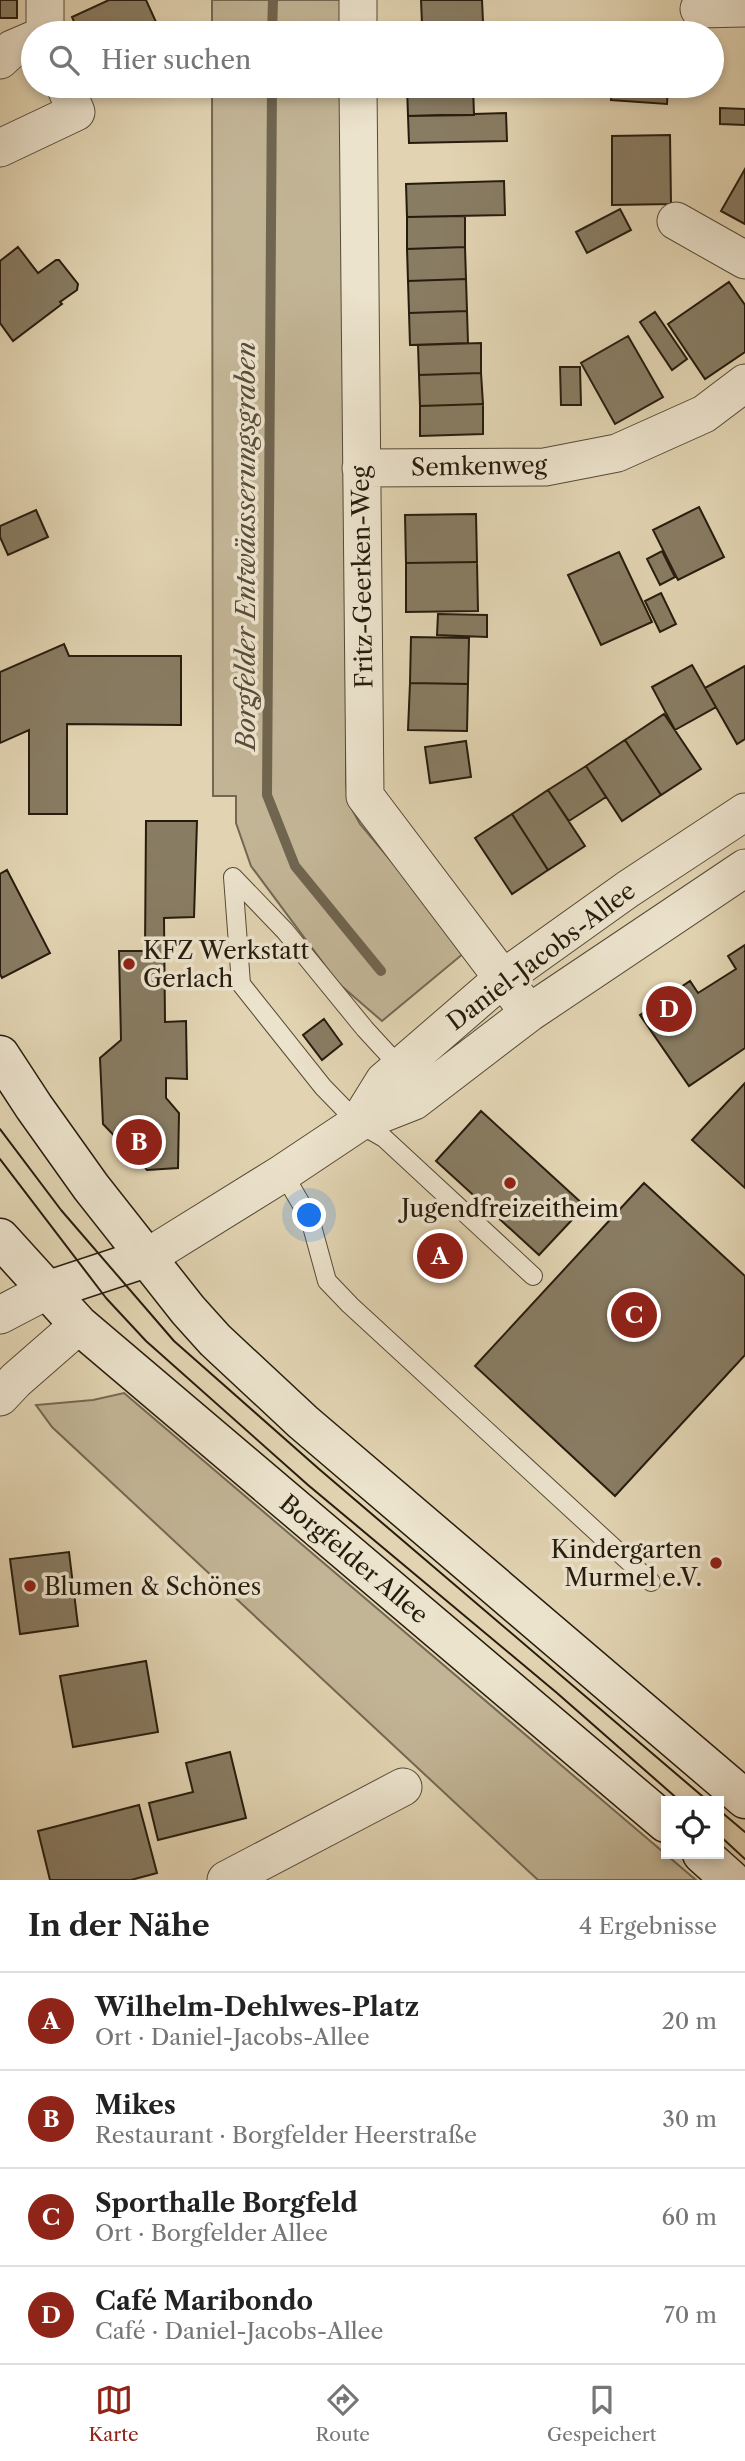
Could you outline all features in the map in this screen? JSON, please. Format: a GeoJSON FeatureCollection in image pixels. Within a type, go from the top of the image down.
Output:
{"type":"FeatureCollection","features":[{"type":"Feature","properties":{"kind":"main road"},"geometry":{"type":"LineString","coordinates":[[0,1055],[34,1107],[146,1258],[215,1340],[303,1422],[745,1799]]}},
{"type":"Feature","properties":{"kind":"main road","name":"Borgfelder Allee"},"geometry":{"type":"LineString","coordinates":[[0,1238],[79,1325],[661,1820]]}},
{"type":"Feature","properties":{"kind":"main road"},"geometry":{"type":"LineString","coordinates":[[46,1291],[146,1258]]}},
{"type":"Feature","properties":{"kind":"main road"},"geometry":{"type":"LineString","coordinates":[[79,1325],[146,1258]]}},
{"type":"Feature","properties":{"kind":"main road"},"geometry":{"type":"LineString","coordinates":[[708,1859],[731,1880]]}},
{"type":"Feature","properties":{"kind":"street"},"geometry":{"type":"LineString","coordinates":[[44,21],[45,0]]}},
{"type":"Feature","properties":{"kind":"street"},"geometry":{"type":"LineString","coordinates":[[358,0],[358,21]]}},
{"type":"Feature","properties":{"kind":"street"},"geometry":{"type":"LineString","coordinates":[[699,9],[745,8]]}},
{"type":"Feature","properties":{"kind":"street"},"geometry":{"type":"LineString","coordinates":[[0,60],[21,45]]}},
{"type":"Feature","properties":{"kind":"street"},"geometry":{"type":"LineString","coordinates":[[0,148],[76,112],[70,98]]}},
{"type":"Feature","properties":{"kind":"street","name":"Fritz-Geerken-Weg"},"geometry":{"type":"LineString","coordinates":[[358,98],[365,796],[529,1013]]}},
{"type":"Feature","properties":{"kind":"street"},"geometry":{"type":"LineString","coordinates":[[676,221],[745,260]]}},
{"type":"Feature","properties":{"kind":"street","name":"Semkenweg"},"geometry":{"type":"LineString","coordinates":[[361,468],[545,467],[617,453],[704,414],[745,383]]}},
{"type":"Feature","properties":{"kind":"street","name":"Daniel-Jacobs-Allee"},"geometry":{"type":"LineString","coordinates":[[358,1123],[384,1081],[502,978],[628,889],[745,812]]}},
{"type":"Feature","properties":{"kind":"street","name":"Daniel-Jacobs-Allee"},"geometry":{"type":"LineString","coordinates":[[146,1258],[358,1123],[414,1101],[529,1013],[745,868]]}},
{"type":"Feature","properties":{"kind":"street"},"geometry":{"type":"LineString","coordinates":[[0,1315],[46,1291]]}},
{"type":"Feature","properties":{"kind":"street"},"geometry":{"type":"LineString","coordinates":[[0,1397],[79,1325]]}},
{"type":"Feature","properties":{"kind":"street"},"geometry":{"type":"LineString","coordinates":[[226,1880],[403,1787]]}},
{"type":"Feature","properties":{"kind":"lane"},"geometry":{"type":"LineString","coordinates":[[399,1066],[365,1029],[285,931],[233,877],[241,984],[323,1087],[358,1123],[384,1138],[533,1276]]}},
{"type":"Feature","properties":{"kind":"lane"},"geometry":{"type":"LineString","coordinates":[[283,1173],[310,1219],[327,1281],[360,1315],[651,1582]]}},
{"type":"Feature","properties":{"kind":"shaded area"},"geometry":{"type":"Polygon","coordinates":[[[212,0],[347,0],[347,21],[212,21],[212,0]]]}},
{"type":"Feature","properties":{"kind":"shaded area"},"geometry":{"type":"Polygon","coordinates":[[[212,98],[347,98],[348,802],[360,824],[461,944],[464,953],[382,1021],[338,983],[251,866],[236,823],[236,796],[213,796],[212,98]]]}},
{"type":"Feature","properties":{"kind":"shaded area"},"geometry":{"type":"Polygon","coordinates":[[[124,1393],[661,1850],[661,1859],[671,1859],[696,1880],[538,1880],[52,1427],[36,1405],[93,1400],[124,1393]]]}},
{"type":"Feature","properties":{"kind":"building"},"geometry":{"type":"Polygon","coordinates":[[[0,0],[17,0],[17,18],[0,18],[0,0]]]}},
{"type":"Feature","properties":{"kind":"building"},"geometry":{"type":"Polygon","coordinates":[[[109,0],[146,0],[156,21],[74,21],[72,17],[109,0]]]}},
{"type":"Feature","properties":{"kind":"building"},"geometry":{"type":"Polygon","coordinates":[[[421,0],[482,0],[483,21],[422,21],[421,0]]]}},
{"type":"Feature","properties":{"kind":"building"},"geometry":{"type":"Polygon","coordinates":[[[407,98],[473,98],[474,115],[408,116],[407,98]]]}},
{"type":"Feature","properties":{"kind":"building"},"geometry":{"type":"Polygon","coordinates":[[[611,98],[667,98],[667,104],[611,98]]]}},
{"type":"Feature","properties":{"kind":"building"},"geometry":{"type":"Polygon","coordinates":[[[720,108],[745,109],[745,125],[720,124],[720,108]]]}},
{"type":"Feature","properties":{"kind":"building"},"geometry":{"type":"Polygon","coordinates":[[[506,113],[507,141],[409,143],[408,116],[506,113]]]}},
{"type":"Feature","properties":{"kind":"building"},"geometry":{"type":"Polygon","coordinates":[[[670,135],[671,204],[612,205],[612,136],[670,135]]]}},
{"type":"Feature","properties":{"kind":"building"},"geometry":{"type":"Polygon","coordinates":[[[745,169],[745,224],[721,211],[745,169]]]}},
{"type":"Feature","properties":{"kind":"building"},"geometry":{"type":"Polygon","coordinates":[[[504,181],[505,215],[407,217],[406,184],[504,181]]]}},
{"type":"Feature","properties":{"kind":"building"},"geometry":{"type":"Polygon","coordinates":[[[620,209],[631,230],[587,253],[576,232],[620,209]]]}},
{"type":"Feature","properties":{"kind":"building"},"geometry":{"type":"Polygon","coordinates":[[[465,216],[465,247],[407,249],[407,217],[465,216]]]}},
{"type":"Feature","properties":{"kind":"building"},"geometry":{"type":"Polygon","coordinates":[[[18,247],[38,273],[59,260],[78,284],[77,290],[60,302],[62,304],[13,341],[0,323],[0,261],[18,247]]]}},
{"type":"Feature","properties":{"kind":"building"},"geometry":{"type":"Polygon","coordinates":[[[465,247],[466,279],[408,281],[407,249],[465,247]]]}},
{"type":"Feature","properties":{"kind":"building"},"geometry":{"type":"Polygon","coordinates":[[[466,279],[467,311],[409,313],[408,281],[466,279]]]}},
{"type":"Feature","properties":{"kind":"building"},"geometry":{"type":"Polygon","coordinates":[[[729,282],[745,305],[745,352],[705,379],[668,324],[729,282]]]}},
{"type":"Feature","properties":{"kind":"building"},"geometry":{"type":"Polygon","coordinates":[[[467,311],[468,343],[410,345],[409,313],[467,311]]]}},
{"type":"Feature","properties":{"kind":"building"},"geometry":{"type":"Polygon","coordinates":[[[655,312],[687,359],[672,370],[640,322],[655,312]]]}},
{"type":"Feature","properties":{"kind":"building"},"geometry":{"type":"Polygon","coordinates":[[[628,336],[663,397],[615,424],[581,363],[628,336]]]}},
{"type":"Feature","properties":{"kind":"building"},"geometry":{"type":"Polygon","coordinates":[[[481,343],[481,373],[419,375],[418,345],[481,343]]]}},
{"type":"Feature","properties":{"kind":"building"},"geometry":{"type":"Polygon","coordinates":[[[560,367],[580,367],[581,405],[561,405],[560,367]]]}},
{"type":"Feature","properties":{"kind":"building"},"geometry":{"type":"Polygon","coordinates":[[[481,373],[483,404],[420,406],[419,375],[481,373]]]}},
{"type":"Feature","properties":{"kind":"building"},"geometry":{"type":"Polygon","coordinates":[[[483,404],[483,434],[420,436],[420,406],[483,404]]]}},
{"type":"Feature","properties":{"kind":"building"},"geometry":{"type":"Polygon","coordinates":[[[699,507],[724,557],[678,580],[653,530],[699,507]]]}},
{"type":"Feature","properties":{"kind":"building"},"geometry":{"type":"Polygon","coordinates":[[[36,510],[48,537],[8,555],[0,537],[0,526],[36,510]]]}},
{"type":"Feature","properties":{"kind":"building"},"geometry":{"type":"Polygon","coordinates":[[[476,514],[477,562],[406,563],[405,515],[476,514]]]}},
{"type":"Feature","properties":{"kind":"building"},"geometry":{"type":"Polygon","coordinates":[[[662,551],[675,577],[660,585],[647,559],[662,551]]]}},
{"type":"Feature","properties":{"kind":"building"},"geometry":{"type":"Polygon","coordinates":[[[619,552],[652,622],[601,645],[568,575],[619,552]]]}},
{"type":"Feature","properties":{"kind":"building"},"geometry":{"type":"Polygon","coordinates":[[[477,562],[478,611],[406,612],[406,563],[477,562]]]}},
{"type":"Feature","properties":{"kind":"building"},"geometry":{"type":"Polygon","coordinates":[[[661,593],[676,624],[660,632],[645,601],[661,593]]]}},
{"type":"Feature","properties":{"kind":"building"},"geometry":{"type":"Polygon","coordinates":[[[438,614],[487,615],[487,637],[437,635],[438,614]]]}},
{"type":"Feature","properties":{"kind":"building"},"geometry":{"type":"Polygon","coordinates":[[[411,637],[469,638],[468,684],[410,683],[411,637]]]}},
{"type":"Feature","properties":{"kind":"building"},"geometry":{"type":"Polygon","coordinates":[[[64,644],[69,656],[181,656],[181,725],[67,724],[67,814],[29,814],[29,730],[0,743],[0,672],[64,644]]]}},
{"type":"Feature","properties":{"kind":"building"},"geometry":{"type":"Polygon","coordinates":[[[692,665],[716,707],[675,730],[652,687],[692,665]]]}},
{"type":"Feature","properties":{"kind":"building"},"geometry":{"type":"Polygon","coordinates":[[[745,666],[745,739],[737,744],[705,688],[745,666]]]}},
{"type":"Feature","properties":{"kind":"building"},"geometry":{"type":"Polygon","coordinates":[[[410,683],[468,684],[467,731],[408,730],[410,683]]]}},
{"type":"Feature","properties":{"kind":"building"},"geometry":{"type":"Polygon","coordinates":[[[664,714],[701,769],[661,795],[625,740],[664,714]]]}},
{"type":"Feature","properties":{"kind":"building"},"geometry":{"type":"Polygon","coordinates":[[[625,740],[661,795],[622,821],[586,766],[625,740]]]}},
{"type":"Feature","properties":{"kind":"building"},"geometry":{"type":"Polygon","coordinates":[[[466,741],[471,777],[430,783],[425,747],[466,741]]]}},
{"type":"Feature","properties":{"kind":"building"},"geometry":{"type":"Polygon","coordinates":[[[586,766],[606,797],[569,821],[548,790],[586,766]]]}},
{"type":"Feature","properties":{"kind":"building"},"geometry":{"type":"Polygon","coordinates":[[[548,790],[585,846],[548,870],[512,814],[548,790]]]}},
{"type":"Feature","properties":{"kind":"building"},"geometry":{"type":"Polygon","coordinates":[[[512,814],[548,870],[512,894],[475,838],[512,814]]]}},
{"type":"Feature","properties":{"kind":"building"},"geometry":{"type":"Polygon","coordinates":[[[146,821],[197,821],[194,917],[164,918],[165,1022],[186,1021],[187,1079],[166,1078],[166,1098],[179,1113],[178,1168],[147,1170],[103,1124],[100,1058],[121,1040],[119,951],[145,951],[146,821]]]}},
{"type":"Feature","properties":{"kind":"building"},"geometry":{"type":"Polygon","coordinates":[[[7,870],[50,953],[2,978],[0,874],[7,870]]]}},
{"type":"Feature","properties":{"kind":"building"},"geometry":{"type":"Polygon","coordinates":[[[745,945],[745,1048],[689,1086],[640,1015],[690,981],[698,993],[736,969],[728,956],[745,945]]]}},
{"type":"Feature","properties":{"kind":"building"},"geometry":{"type":"Polygon","coordinates":[[[324,1019],[342,1044],[322,1060],[303,1035],[324,1019]]]}},
{"type":"Feature","properties":{"kind":"building"},"geometry":{"type":"Polygon","coordinates":[[[745,1083],[745,1188],[692,1140],[745,1083]]]}},
{"type":"Feature","properties":{"kind":"building","name":"Jugendfreizeitheim"},"geometry":{"type":"Polygon","coordinates":[[[481,1111],[585,1206],[539,1255],[436,1161],[481,1111]]]}},
{"type":"Feature","properties":{"kind":"building"},"geometry":{"type":"Polygon","coordinates":[[[644,1183],[745,1276],[745,1355],[615,1496],[475,1366],[644,1183]]]}},
{"type":"Feature","properties":{"kind":"building"},"geometry":{"type":"Polygon","coordinates":[[[69,1552],[78,1626],[20,1634],[10,1559],[69,1552]]]}},
{"type":"Feature","properties":{"kind":"building"},"geometry":{"type":"Polygon","coordinates":[[[146,1661],[158,1732],[73,1747],[60,1676],[146,1661]]]}},
{"type":"Feature","properties":{"kind":"building"},"geometry":{"type":"Polygon","coordinates":[[[230,1752],[246,1818],[158,1840],[149,1803],[193,1792],[186,1763],[230,1752]]]}},
{"type":"Feature","properties":{"kind":"building"},"geometry":{"type":"Polygon","coordinates":[[[139,1805],[157,1873],[131,1880],[50,1880],[38,1831],[139,1805]]]}},
{"type":"Feature","properties":{"kind":"waterway","name":"Borgfelder Entwäasserungsgraben"},"geometry":{"type":"LineString","coordinates":[[272,21],[273,0]]}},
{"type":"Feature","properties":{"kind":"waterway","name":"Borgfelder Entwäasserungsgraben"},"geometry":{"type":"LineString","coordinates":[[272,98],[267,795],[295,866],[381,971]]}},
{"type":"Feature","properties":{"kind":"tram line"},"geometry":{"type":"LineString","coordinates":[[0,1129],[61,1210],[174,1341],[319,1469],[702,1796]]}},
{"type":"Feature","properties":{"kind":"tram line"},"geometry":{"type":"LineString","coordinates":[[0,1159],[106,1298],[146,1341],[308,1485],[557,1693],[674,1796]]}},
{"type":"Feature","properties":{"kind":"tram line"},"geometry":{"type":"LineString","coordinates":[[724,1814],[745,1832]]}},
{"type":"Feature","properties":{"kind":"tram line"},"geometry":{"type":"LineString","coordinates":[[724,1840],[745,1859]]}},
{"type":"Feature","properties":{"kind":"place","name":"KFZ Werkstatt Gerlach"},"geometry":{"type":"Point","coordinates":[129,964]}},
{"type":"Feature","properties":{"kind":"place","name":"Café Maribondo"},"geometry":{"type":"Point","coordinates":[669,1009]}},
{"type":"Feature","properties":{"kind":"place","name":"Mikes"},"geometry":{"type":"Point","coordinates":[139,1142]}},
{"type":"Feature","properties":{"kind":"place","name":"Jugendfreizeitheim"},"geometry":{"type":"Point","coordinates":[510,1183]}},
{"type":"Feature","properties":{"kind":"place","name":"Wilhelm-Dehlwes-Platz"},"geometry":{"type":"Point","coordinates":[440,1256]}},
{"type":"Feature","properties":{"kind":"place","name":"Sporthalle Borgfeld"},"geometry":{"type":"Point","coordinates":[634,1315]}},
{"type":"Feature","properties":{"kind":"place","name":"Kindergarten Murmel e.V."},"geometry":{"type":"Point","coordinates":[716,1563]}},
{"type":"Feature","properties":{"kind":"place","name":"Blumen & Schönes"},"geometry":{"type":"Point","coordinates":[30,1586]}}]}
